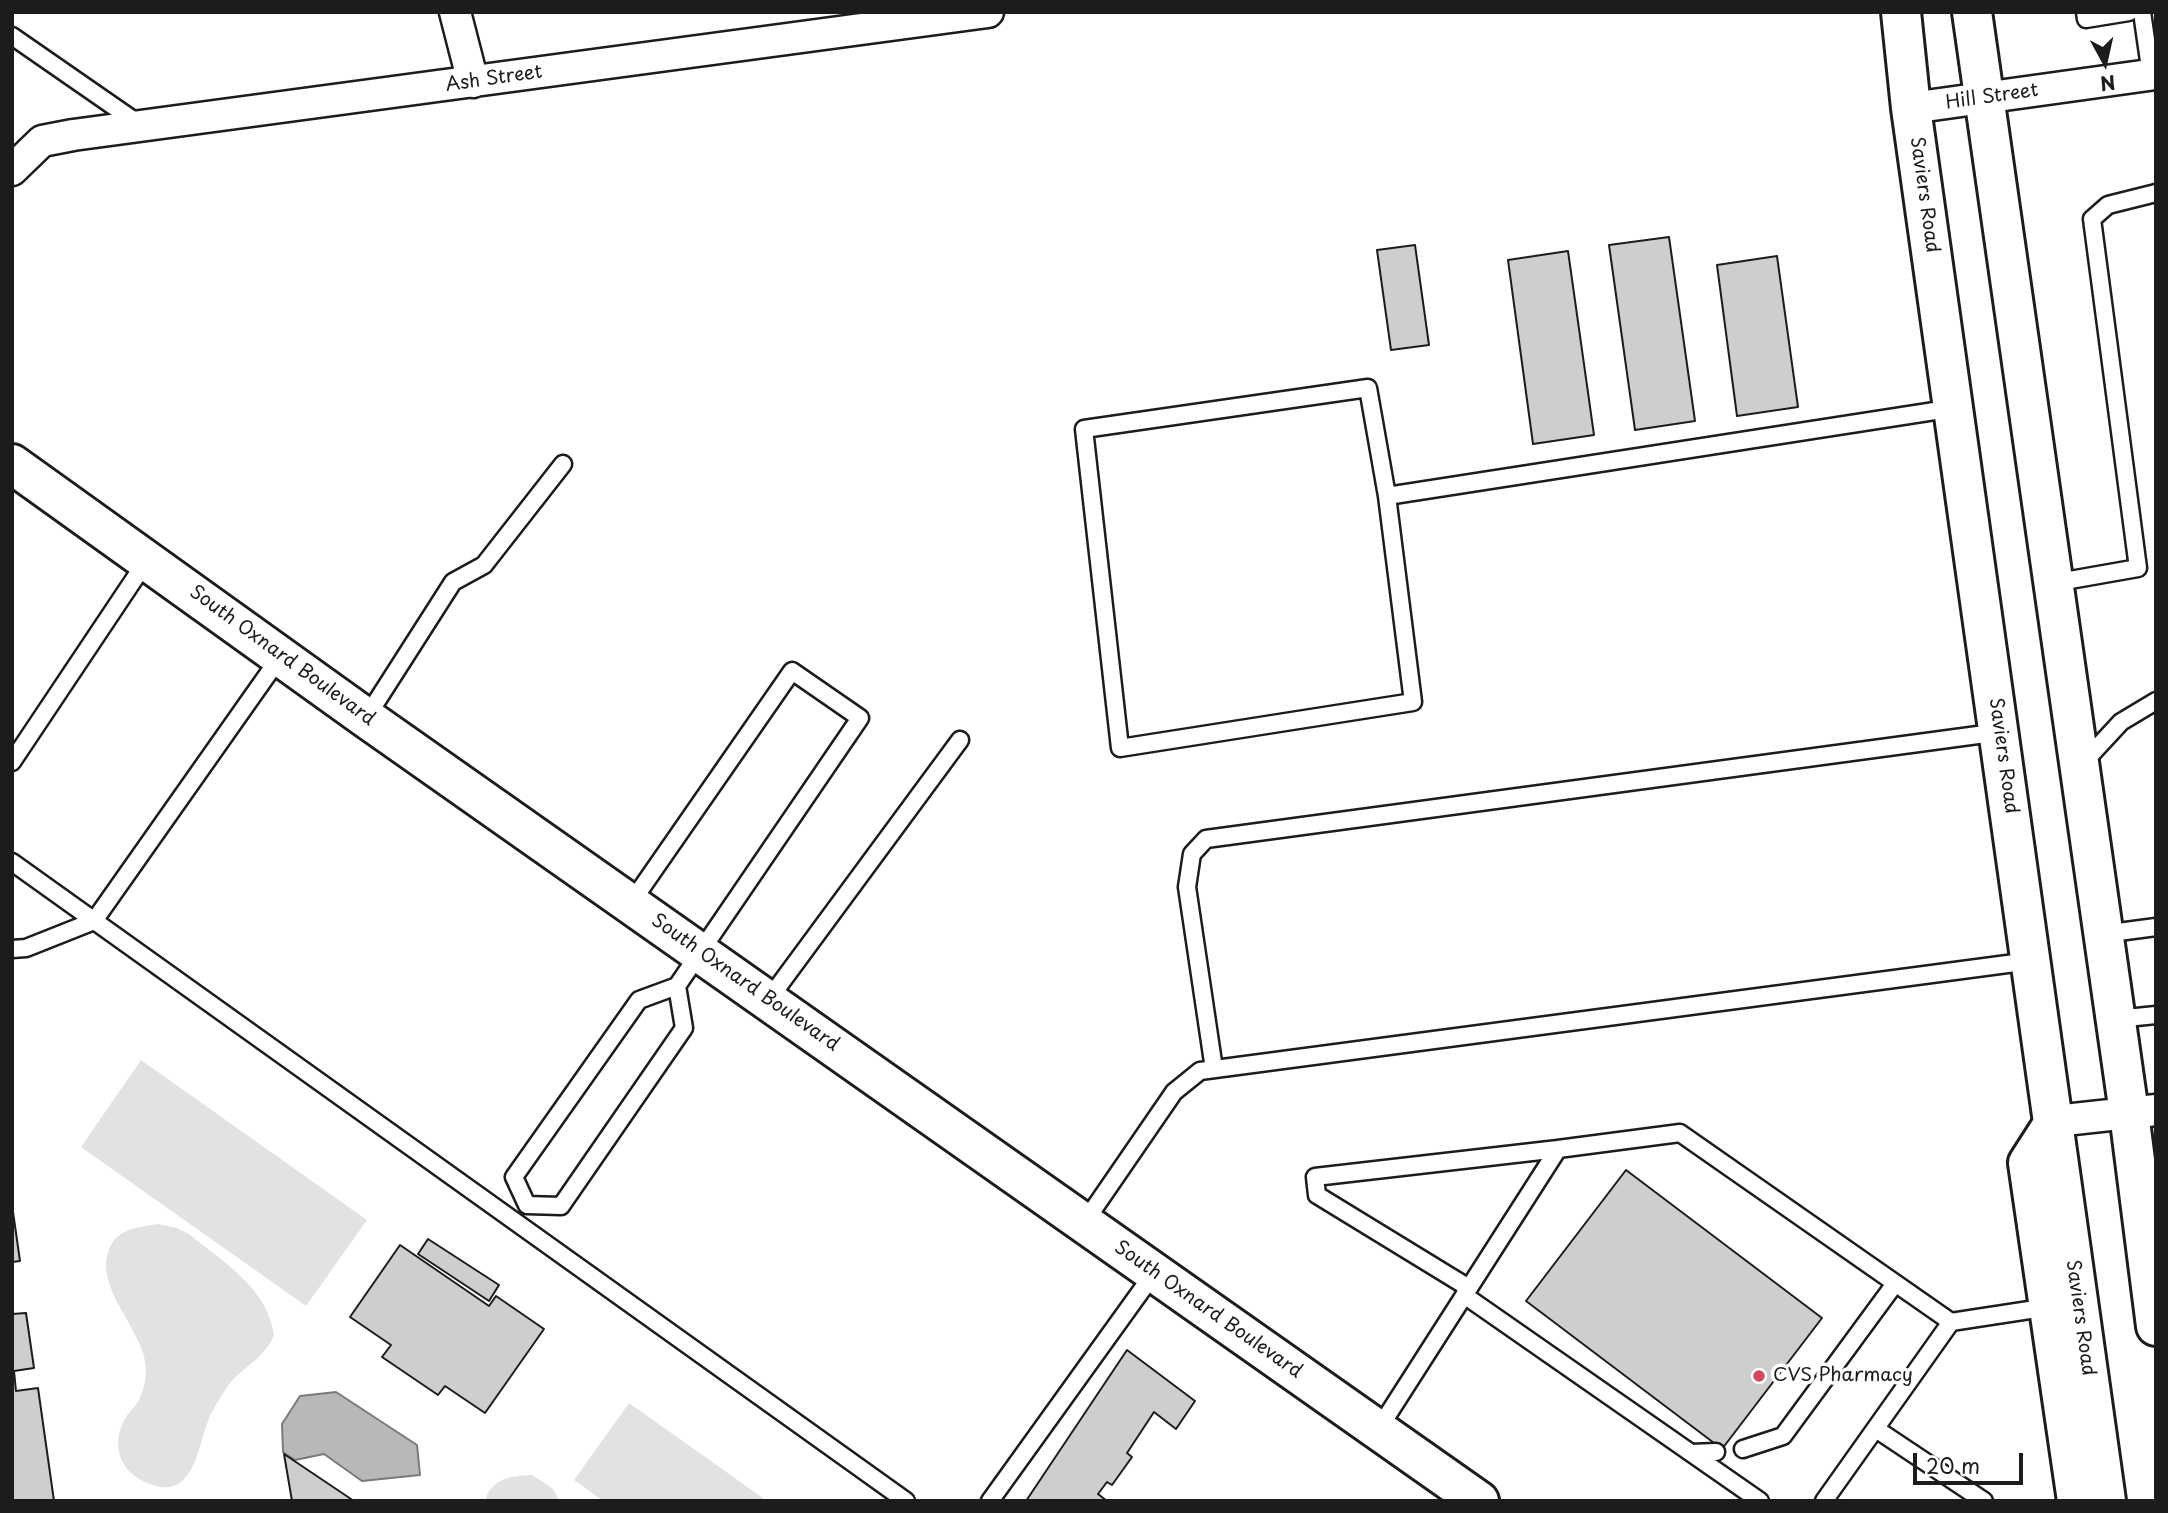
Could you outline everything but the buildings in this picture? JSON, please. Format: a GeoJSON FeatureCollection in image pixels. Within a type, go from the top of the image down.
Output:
{"type":"FeatureCollection","features":[{"type":"Feature","properties":{"kind":"main road","name":"Saviers Road"},"geometry":{"type":"LineString","coordinates":[[1901,12],[1911,108],[2030,961],[2055,1121]]}},
{"type":"Feature","properties":{"kind":"main road"},"geometry":{"type":"LineString","coordinates":[[1972,12],[2116,1019],[2142,1112],[2156,1326]]}},
{"type":"Feature","properties":{"kind":"main road","name":"South Oxnard Boulevard"},"geometry":{"type":"LineString","coordinates":[[12,464],[366,718],[1479,1501]]}},
{"type":"Feature","properties":{"kind":"main road"},"geometry":{"type":"LineString","coordinates":[[2055,1121],[2028,1163],[2063,1304],[2077,1501]]}},
{"type":"Feature","properties":{"kind":"main road","name":"Saviers Road"},"geometry":{"type":"LineString","coordinates":[[2063,1304],[2106,1501]]}},
{"type":"Feature","properties":{"kind":"street"},"geometry":{"type":"LineString","coordinates":[[455,12],[472,82]]}},
{"type":"Feature","properties":{"kind":"street","name":"Ash Street"},"geometry":{"type":"LineString","coordinates":[[12,170],[19,160],[42,141],[988,12]]}},
{"type":"Feature","properties":{"kind":"street","name":"Hill Street"},"geometry":{"type":"LineString","coordinates":[[1911,108],[2153,74]]}},
{"type":"Feature","properties":{"kind":"street"},"geometry":{"type":"LineString","coordinates":[[2055,1121],[2142,1112]]}},
{"type":"Feature","properties":{"kind":"lane"},"geometry":{"type":"LineString","coordinates":[[2085,12],[2086,19],[2129,12]]}},
{"type":"Feature","properties":{"kind":"lane"},"geometry":{"type":"LineString","coordinates":[[2142,12],[2153,74]]}},
{"type":"Feature","properties":{"kind":"lane"},"geometry":{"type":"LineString","coordinates":[[12,36],[141,126]]}},
{"type":"Feature","properties":{"kind":"lane"},"geometry":{"type":"LineString","coordinates":[[2053,583],[2138,568],[2092,219],[2108,205],[2156,193]]}},
{"type":"Feature","properties":{"kind":"lane"},"geometry":{"type":"LineString","coordinates":[[1368,388],[1387,496],[1413,702],[1120,748],[1084,429],[1368,388]]}},
{"type":"Feature","properties":{"kind":"lane"},"geometry":{"type":"LineString","coordinates":[[1387,496],[1954,408]]}},
{"type":"Feature","properties":{"kind":"lane"},"geometry":{"type":"LineString","coordinates":[[366,718],[453,582],[484,565],[563,464]]}},
{"type":"Feature","properties":{"kind":"lane"},"geometry":{"type":"LineString","coordinates":[[12,762],[148,560]]}},
{"type":"Feature","properties":{"kind":"lane"},"geometry":{"type":"LineString","coordinates":[[12,949],[26,948],[94,920],[281,655]]}},
{"type":"Feature","properties":{"kind":"lane"},"geometry":{"type":"LineString","coordinates":[[527,1205],[514,1178],[639,1000],[677,986],[699,950],[860,718],[792,671],[631,903]]}},
{"type":"Feature","properties":{"kind":"lane"},"geometry":{"type":"LineString","coordinates":[[2079,768],[2121,722],[2156,701]]}},
{"type":"Feature","properties":{"kind":"lane"},"geometry":{"type":"LineString","coordinates":[[1214,1069],[1187,887],[1192,855],[1206,839],[2000,732]]}},
{"type":"Feature","properties":{"kind":"lane"},"geometry":{"type":"LineString","coordinates":[[769,999],[960,740]]}},
{"type":"Feature","properties":{"kind":"lane"},"geometry":{"type":"LineString","coordinates":[[12,862],[906,1501]]}},
{"type":"Feature","properties":{"kind":"lane"},"geometry":{"type":"LineString","coordinates":[[2103,934],[2156,927]]}},
{"type":"Feature","properties":{"kind":"lane"},"geometry":{"type":"LineString","coordinates":[[1084,1223],[1174,1092],[1200,1071],[2030,961]]}},
{"type":"Feature","properties":{"kind":"lane"},"geometry":{"type":"LineString","coordinates":[[527,1205],[561,1206],[684,1028],[677,986]]}},
{"type":"Feature","properties":{"kind":"lane"},"geometry":{"type":"LineString","coordinates":[[2116,1019],[2156,1015]]}},
{"type":"Feature","properties":{"kind":"lane"},"geometry":{"type":"LineString","coordinates":[[1760,1501],[1467,1292],[1317,1195],[1315,1177],[1680,1133],[1894,1285],[1951,1322],[2063,1304]]}},
{"type":"Feature","properties":{"kind":"lane"},"geometry":{"type":"LineString","coordinates":[[1378,1430],[1558,1149]]}},
{"type":"Feature","properties":{"kind":"lane"},"geometry":{"type":"LineString","coordinates":[[516,1222],[527,1205]]}},
{"type":"Feature","properties":{"kind":"lane"},"geometry":{"type":"LineString","coordinates":[[990,1501],[1155,1272]]}},
{"type":"Feature","properties":{"kind":"lane"},"geometry":{"type":"LineString","coordinates":[[1743,1449],[1783,1436],[1894,1285]]}},
{"type":"Feature","properties":{"kind":"lane"},"geometry":{"type":"LineString","coordinates":[[1824,1501],[1951,1322]]}},
{"type":"Feature","properties":{"kind":"lane"},"geometry":{"type":"LineString","coordinates":[[1876,1429],[1984,1501]]}},
{"type":"Feature","properties":{"kind":"lane"},"geometry":{"type":"LineString","coordinates":[[1691,1453],[1716,1452]]}},
{"type":"Feature","properties":{"kind":"shaded area"},"geometry":{"type":"Polygon","coordinates":[[[141,1060],[367,1220],[306,1306],[81,1147],[141,1060]]]}},
{"type":"Feature","properties":{"kind":"shaded area"},"geometry":{"type":"Polygon","coordinates":[[[158,1224],[189,1234],[242,1277],[263,1303],[274,1335],[266,1349],[226,1389],[211,1414],[188,1474],[180,1483],[170,1487],[144,1482],[134,1476],[121,1460],[118,1440],[121,1428],[139,1400],[146,1377],[143,1353],[110,1287],[107,1273],[107,1259],[115,1239],[132,1229],[158,1224]]]}},
{"type":"Feature","properties":{"kind":"shaded area"},"geometry":{"type":"Polygon","coordinates":[[[336,1392],[417,1445],[420,1475],[362,1481],[324,1454],[295,1460],[283,1452],[282,1424],[300,1396],[336,1392]]]}},
{"type":"Feature","properties":{"kind":"shaded area"},"geometry":{"type":"Polygon","coordinates":[[[629,1403],[763,1498],[761,1501],[603,1501],[574,1480],[629,1403]]]}},
{"type":"Feature","properties":{"kind":"shaded area"},"geometry":{"type":"Polygon","coordinates":[[[532,1475],[552,1488],[560,1501],[485,1501],[497,1483],[532,1475]]]}},
{"type":"Feature","properties":{"kind":"place","name":"CVS Pharmacy"},"geometry":{"type":"Point","coordinates":[1759,1376]}}]}
